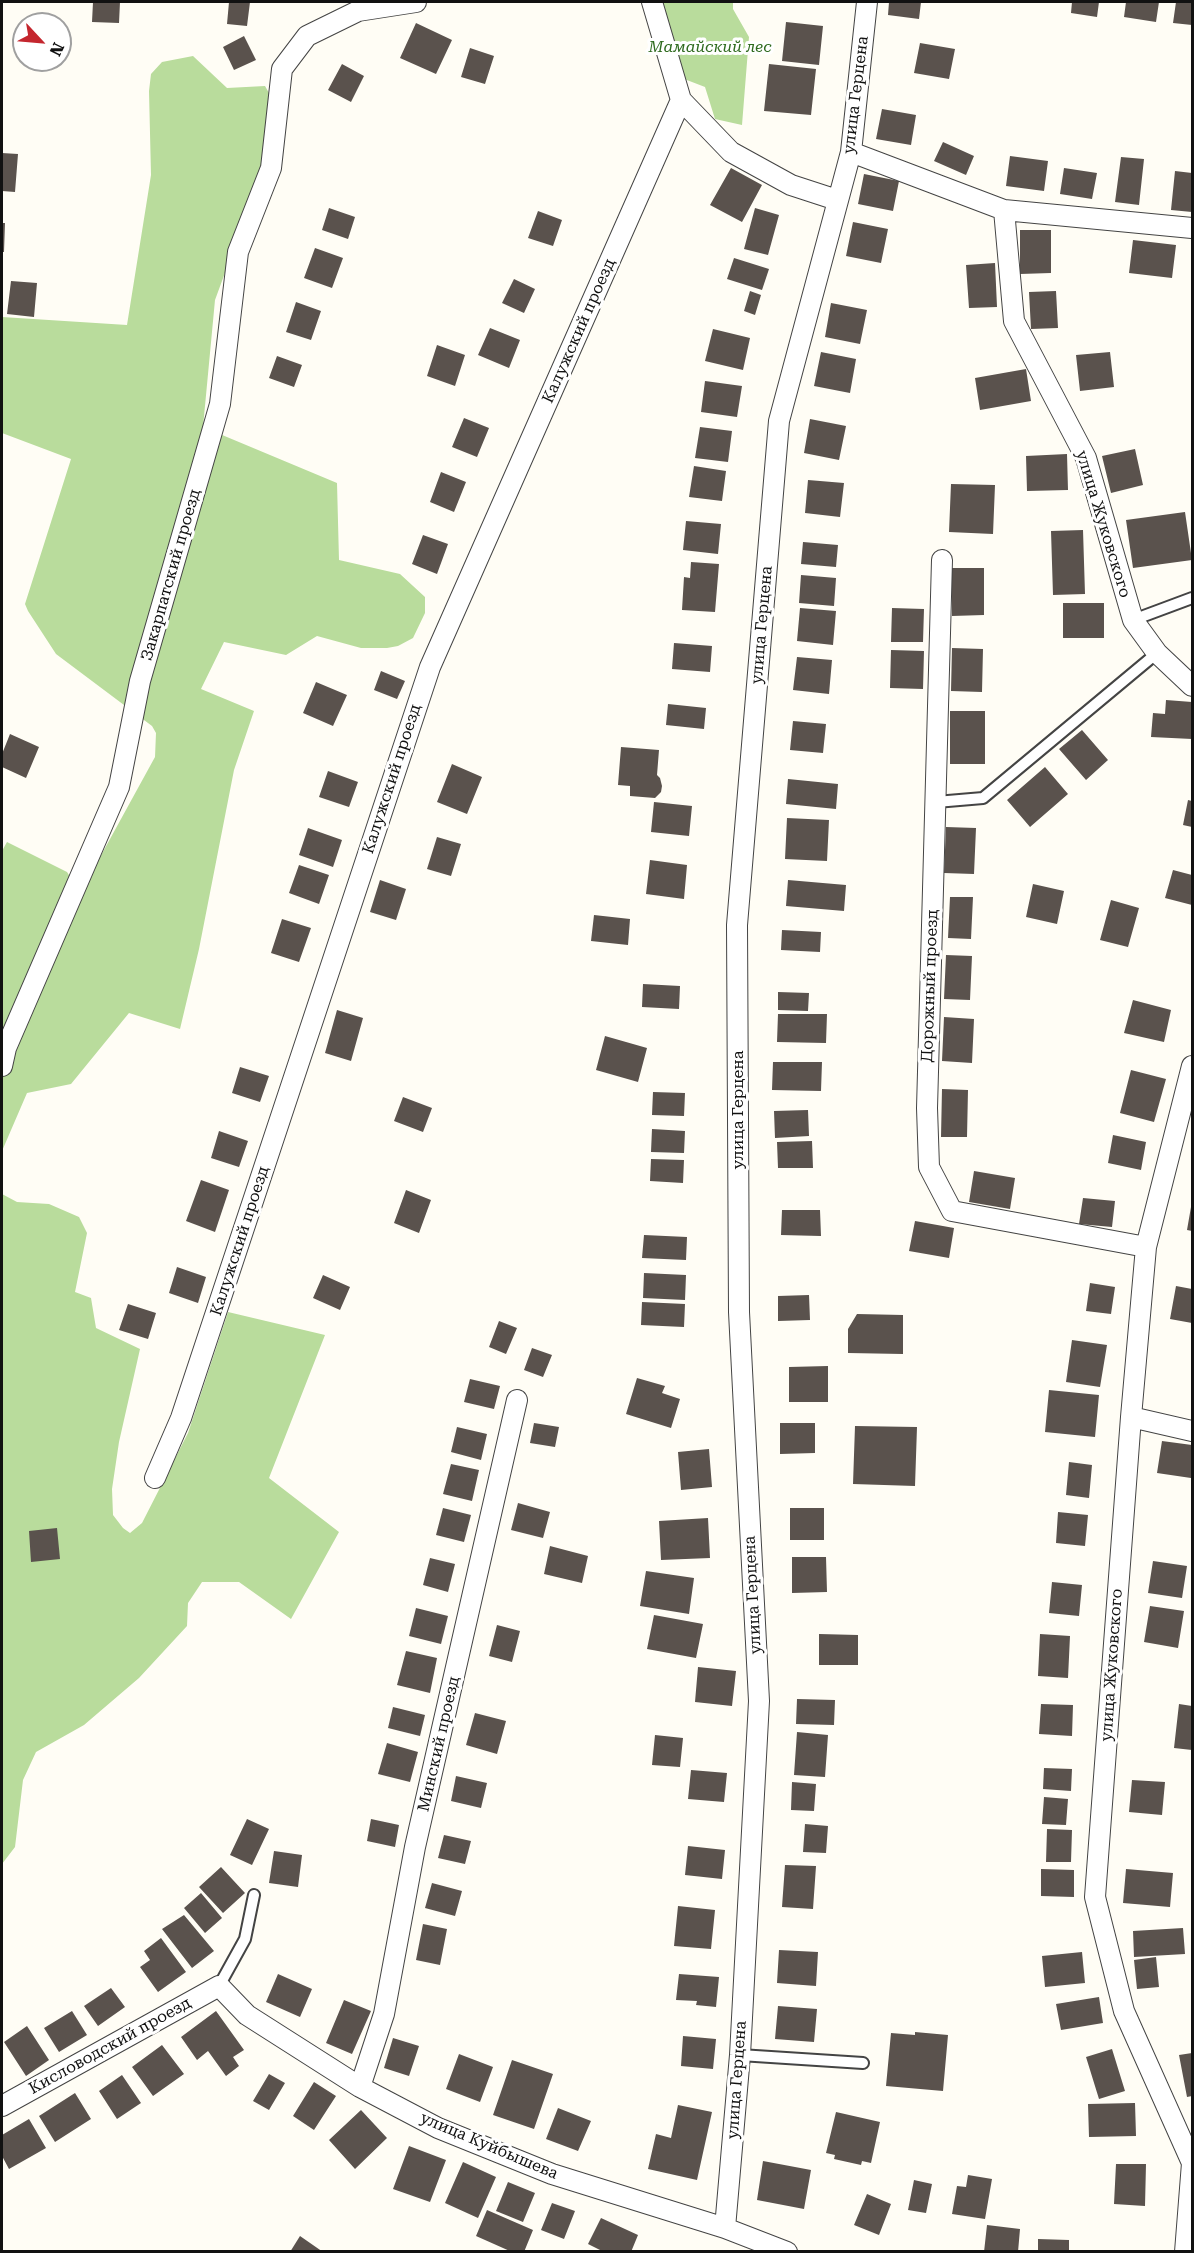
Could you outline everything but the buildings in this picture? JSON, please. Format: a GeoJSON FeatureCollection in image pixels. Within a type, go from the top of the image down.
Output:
{"type":"FeatureCollection","features":[{"type":"Feature","properties":{"kind":"street","name":"Закарпатский проезд"},"geometry":{"type":"LineString","coordinates":[[2,1066],[6,1048],[119,787],[140,681],[220,404],[238,252],[271,168],[282,69],[307,36],[358,10],[416,2]]}},
{"type":"Feature","properties":{"kind":"street"},"geometry":{"type":"LineString","coordinates":[[652,2],[681,100],[731,152],[790,185],[837,200]]}},
{"type":"Feature","properties":{"kind":"street","name":"улица Герцена"},"geometry":{"type":"LineString","coordinates":[[724,2228],[740,2055],[759,1701],[738,1312],[737,925],[779,421],[851,152],[867,2]]}},
{"type":"Feature","properties":{"kind":"street","name":"Калужский проезд"},"geometry":{"type":"LineString","coordinates":[[155,1478],[181,1418],[430,667],[681,100]]}},
{"type":"Feature","properties":{"kind":"street"},"geometry":{"type":"LineString","coordinates":[[851,152],[1004,210],[1192,228]]}},
{"type":"Feature","properties":{"kind":"street","name":"улица Жуковского"},"geometry":{"type":"LineString","coordinates":[[1004,210],[1014,321],[1086,458],[1133,620],[1157,653],[1192,686]]}},
{"type":"Feature","properties":{"kind":"street","name":"Дорожный проезд"},"geometry":{"type":"LineString","coordinates":[[942,560],[927,1108],[929,1167],[952,1211],[1146,1247]]}},
{"type":"Feature","properties":{"kind":"street","name":"улица Жуковского"},"geometry":{"type":"LineString","coordinates":[[1185,2252],[1192,2163],[1124,2011],[1095,1896],[1146,1247],[1192,1066]]}},
{"type":"Feature","properties":{"kind":"street","name":"Минский проезд"},"geometry":{"type":"LineString","coordinates":[[360,2086],[384,2014],[415,1847],[517,1400]]}},
{"type":"Feature","properties":{"kind":"street"},"geometry":{"type":"LineString","coordinates":[[1131,1417],[1192,1431]]}},
{"type":"Feature","properties":{"kind":"street","name":"улица Куйбышева"},"geometry":{"type":"LineString","coordinates":[[219,1986],[247,2015],[360,2086],[438,2128],[552,2174],[724,2228],[787,2252]]}},
{"type":"Feature","properties":{"kind":"street","name":"Кисловодский проезд"},"geometry":{"type":"LineString","coordinates":[[2,2106],[219,1986]]}},
{"type":"Feature","properties":{"kind":"lane"},"geometry":{"type":"LineString","coordinates":[[1133,620],[1192,598]]}},
{"type":"Feature","properties":{"kind":"lane"},"geometry":{"type":"LineString","coordinates":[[936,802],[983,798],[1157,653]]}},
{"type":"Feature","properties":{"kind":"lane"},"geometry":{"type":"LineString","coordinates":[[219,1986],[245,1939],[254,1895]]}},
{"type":"Feature","properties":{"kind":"lane"},"geometry":{"type":"LineString","coordinates":[[740,2055],[863,2063]]}},
{"type":"Feature","properties":{"kind":"green space","name":"Мамайский лес"},"geometry":{"type":"Polygon","coordinates":[[[662,2],[733,2],[733,9],[749,37],[742,125],[715,119],[705,87],[679,77],[662,2]]]}},
{"type":"Feature","properties":{"kind":"green space"},"geometry":{"type":"Polygon","coordinates":[[[193,56],[227,88],[265,86],[269,93],[266,161],[215,300],[203,427],[337,483],[339,560],[400,574],[425,597],[425,613],[413,638],[398,646],[387,648],[361,648],[317,636],[286,655],[224,642],[201,689],[254,711],[234,770],[199,949],[180,1029],[129,1013],[71,1084],[27,1093],[2,1151],[2,851],[7,842],[67,872],[74,883],[93,870],[155,757],[156,733],[152,726],[56,654],[25,604],[71,459],[2,433],[2,317],[127,325],[151,175],[149,91],[151,74],[162,62],[193,56]]]}},
{"type":"Feature","properties":{"kind":"green space"},"geometry":{"type":"Polygon","coordinates":[[[2,1194],[17,1202],[49,1204],[79,1217],[87,1233],[75,1292],[91,1298],[96,1328],[140,1349],[119,1442],[112,1489],[113,1515],[123,1528],[130,1533],[142,1523],[188,1433],[228,1312],[325,1335],[269,1478],[339,1532],[291,1619],[239,1582],[202,1582],[188,1603],[187,1626],[139,1678],[84,1725],[36,1752],[23,1780],[15,1847],[2,1864],[2,1194]]]}}]}
